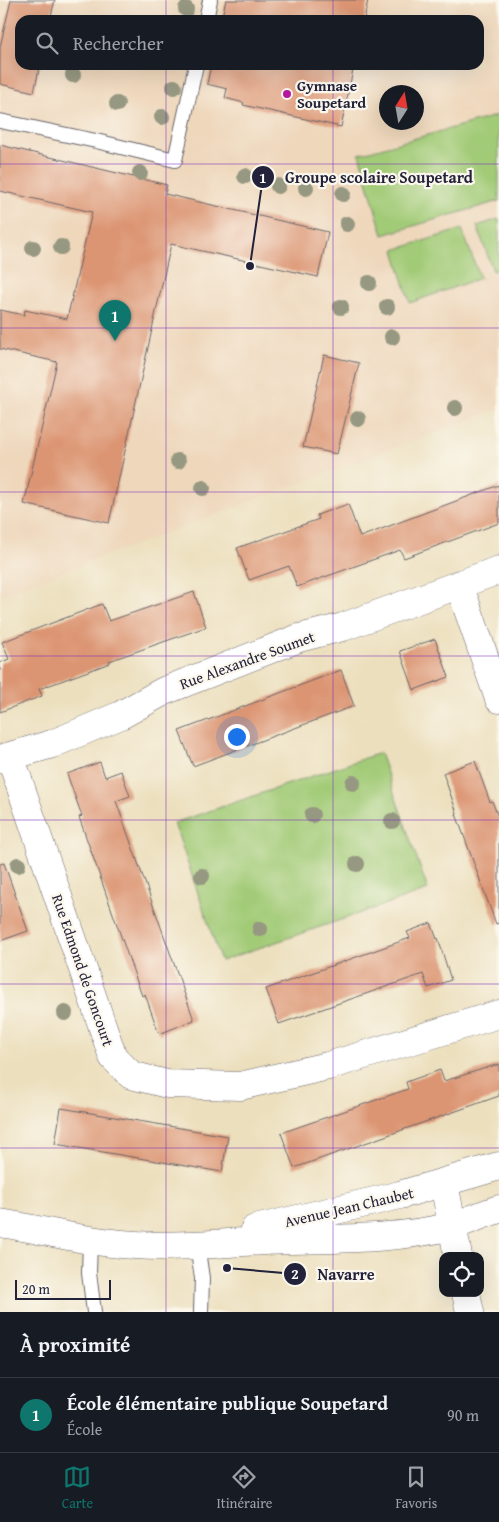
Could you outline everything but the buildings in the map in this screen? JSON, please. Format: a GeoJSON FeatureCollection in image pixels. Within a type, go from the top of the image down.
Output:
{"type":"FeatureCollection","features":[{"type":"Feature","properties":{"kind":"street","name":"Rue Alexandre Soumet"},"geometry":{"type":"LineString","coordinates":[[5,758],[52,744],[121,715],[164,691],[299,638],[343,627],[499,570]]}},
{"type":"Feature","properties":{"kind":"street"},"geometry":{"type":"LineString","coordinates":[[459,584],[499,699]]}},
{"type":"Feature","properties":{"kind":"street","name":"Rue Edmond de Goncourt"},"geometry":{"type":"LineString","coordinates":[[5,758],[113,1057],[130,1075],[167,1084],[240,1086],[328,1066],[499,1014]]}},
{"type":"Feature","properties":{"kind":"street","name":"Avenue Jean Chaubet"},"geometry":{"type":"LineString","coordinates":[[198,1244],[400,1195],[499,1166]]}},
{"type":"Feature","properties":{"kind":"street"},"geometry":{"type":"LineString","coordinates":[[444,1183],[457,1252]]}},
{"type":"Feature","properties":{"kind":"street","name":"Avenue Jean Chaubet"},"geometry":{"type":"LineString","coordinates":[[0,1223],[90,1241],[136,1246],[337,1239],[408,1234],[453,1226],[499,1209]]}},
{"type":"Feature","properties":{"kind":"street"},"geometry":{"type":"LineString","coordinates":[[467,1297],[470,1312]]}},
{"type":"Feature","properties":{"kind":"lane"},"geometry":{"type":"LineString","coordinates":[[207,15],[210,0]]}},
{"type":"Feature","properties":{"kind":"lane"},"geometry":{"type":"LineString","coordinates":[[0,120],[175,160],[195,70]]}},
{"type":"Feature","properties":{"kind":"lane"},"geometry":{"type":"LineString","coordinates":[[90,1241],[88,1273],[94,1312]]}},
{"type":"Feature","properties":{"kind":"lane"},"geometry":{"type":"LineString","coordinates":[[198,1244],[202,1278],[202,1312]]}},
{"type":"Feature","properties":{"kind":"shaded area"},"geometry":{"type":"Polygon","coordinates":[[[0,0],[499,0],[499,409],[0,595],[0,0]]]}},
{"type":"Feature","properties":{"kind":"green space"},"geometry":{"type":"Polygon","coordinates":[[[499,115],[499,201],[383,235],[359,154],[499,115]]]}},
{"type":"Feature","properties":{"kind":"green space"},"geometry":{"type":"Polygon","coordinates":[[[499,219],[499,269],[493,271],[477,226],[499,219]]]}},
{"type":"Feature","properties":{"kind":"green space"},"geometry":{"type":"Polygon","coordinates":[[[462,229],[480,278],[410,303],[394,250],[462,229]]]}},
{"type":"Feature","properties":{"kind":"green space"},"geometry":{"type":"Polygon","coordinates":[[[380,753],[428,890],[221,961],[174,823],[380,753]]]}},
{"type":"Feature","properties":{"kind":"place","name":"Gymnase Soupetard"},"geometry":{"type":"Point","coordinates":[287,94]}},
{"type":"Feature","properties":{"kind":"place","name":"Groupe scolaire Soupetard"},"geometry":{"type":"Point","coordinates":[250,266]}},
{"type":"Feature","properties":{"kind":"place","name":"École élémentaire publique Soupetard"},"geometry":{"type":"Point","coordinates":[115,341]}},
{"type":"Feature","properties":{"kind":"place","name":"Navarre"},"geometry":{"type":"Point","coordinates":[227,1268]}}]}
